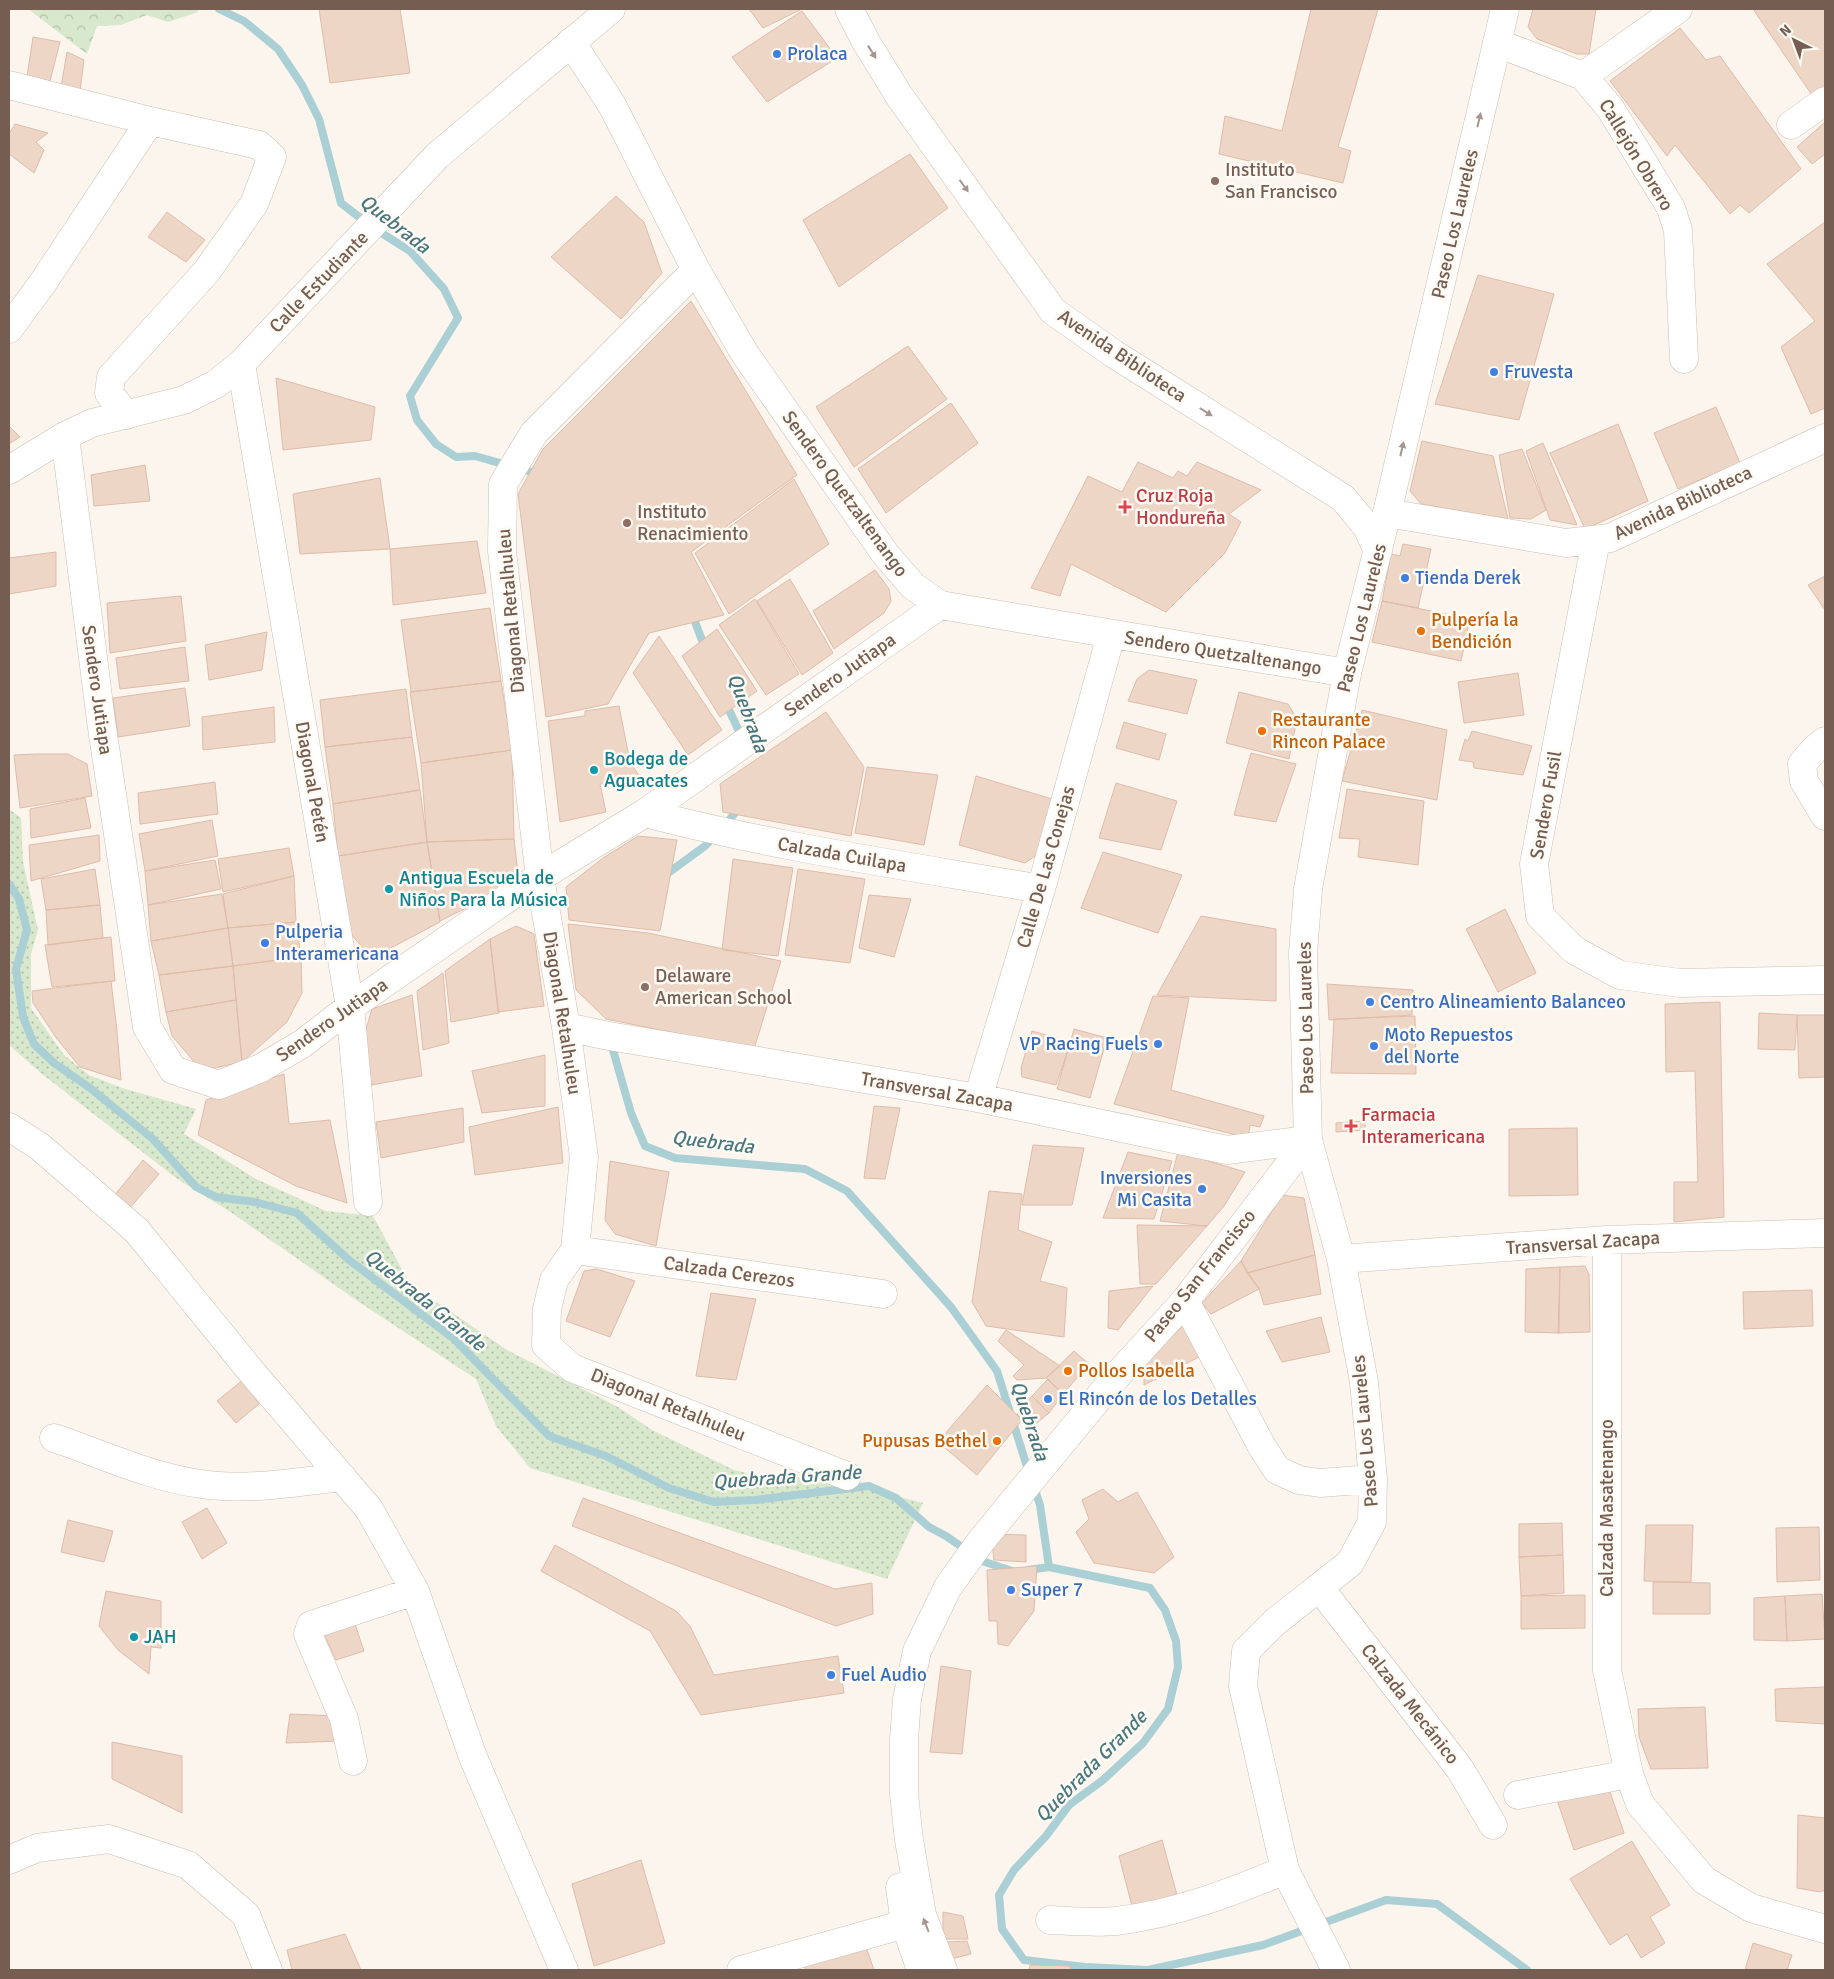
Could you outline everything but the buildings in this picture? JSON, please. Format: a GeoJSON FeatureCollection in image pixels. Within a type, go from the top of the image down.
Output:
{"type":"FeatureCollection","features":[{"type":"Feature","properties":{"kind":"street","name":"Calle Estudiante"},"geometry":{"type":"LineString","coordinates":[[9,470],[65,436],[92,423],[184,400],[216,384],[241,364],[438,156],[611,9]]}},
{"type":"Feature","properties":{"kind":"street","name":"Avenida Biblioteca"},"geometry":{"type":"LineString","coordinates":[[849,9],[866,42],[900,97],[1053,311],[1114,354],[1343,498],[1367,527],[1378,551]]}},
{"type":"Feature","properties":{"kind":"street","name":"Paseo Los Laureles"},"geometry":{"type":"LineString","coordinates":[[1332,1963],[1291,1880],[1242,1686],[1246,1651],[1275,1622],[1350,1563],[1372,1522],[1372,1479],[1364,1382],[1341,1259],[1308,1140],[1303,953],[1308,889],[1347,673],[1395,480],[1505,9]]}},
{"type":"Feature","properties":{"kind":"street"},"geometry":{"type":"LineString","coordinates":[[1497,43],[1583,76],[1678,9]]}},
{"type":"Feature","properties":{"kind":"street","name":"Sendero Quetzaltenango"},"geometry":{"type":"LineString","coordinates":[[571,42],[612,105],[696,270],[744,354],[886,555],[913,586],[940,605],[1347,673]]}},
{"type":"Feature","properties":{"kind":"street","name":"Callejón Obrero"},"geometry":{"type":"LineString","coordinates":[[1583,76],[1610,108],[1671,208],[1676,222],[1680,250],[1684,359]]}},
{"type":"Feature","properties":{"kind":"street"},"geometry":{"type":"LineString","coordinates":[[9,85],[150,121],[259,146],[272,157],[254,204],[207,271],[111,377],[109,393],[126,415]]}},
{"type":"Feature","properties":{"kind":"street"},"geometry":{"type":"LineString","coordinates":[[1791,125],[1825,101]]}},
{"type":"Feature","properties":{"kind":"street"},"geometry":{"type":"LineString","coordinates":[[9,329],[42,284],[150,121]]}},
{"type":"Feature","properties":{"kind":"street","name":"Diagonal Retalhuleu"},"geometry":{"type":"LineString","coordinates":[[696,270],[534,433],[504,484],[502,551],[540,878],[566,1027],[584,1157],[575,1250],[554,1280],[547,1309],[546,1345],[572,1368],[847,1476]]}},
{"type":"Feature","properties":{"kind":"street","name":"Diagonal Petén"},"geometry":{"type":"LineString","coordinates":[[241,364],[350,1007],[368,1202]]}},
{"type":"Feature","properties":{"kind":"street","name":"Sendero Jutiapa"},"geometry":{"type":"LineString","coordinates":[[65,436],[100,712],[147,1027],[173,1070],[219,1085],[261,1068],[302,1044],[350,1007],[540,878],[644,813],[940,605]]}},
{"type":"Feature","properties":{"kind":"street","name":"Avenida Biblioteca"},"geometry":{"type":"LineString","coordinates":[[1387,513],[1566,543],[1610,538],[1825,438]]}},
{"type":"Feature","properties":{"kind":"street"},"geometry":{"type":"LineString","coordinates":[[1343,498],[1366,501],[1375,498],[1383,494],[1395,480]]}},
{"type":"Feature","properties":{"kind":"street","name":"Sendero Fusil"},"geometry":{"type":"LineString","coordinates":[[1596,540],[1534,864],[1540,916],[1574,950],[1620,975],[1680,984],[1825,980]]}},
{"type":"Feature","properties":{"kind":"street","name":"Calle De Las Conejas"},"geometry":{"type":"LineString","coordinates":[[978,1098],[1040,889],[1111,635]]}},
{"type":"Feature","properties":{"kind":"street"},"geometry":{"type":"LineString","coordinates":[[1825,741],[1815,748],[1802,764],[1804,780],[1825,816]]}},
{"type":"Feature","properties":{"kind":"street","name":"Calzada Cuilapa"},"geometry":{"type":"LineString","coordinates":[[644,813],[709,830],[798,848],[1040,889]]}},
{"type":"Feature","properties":{"kind":"street","name":"Transversal Zacapa"},"geometry":{"type":"LineString","coordinates":[[566,1027],[609,1036],[978,1098],[1227,1150],[1308,1140]]}},
{"type":"Feature","properties":{"kind":"street"},"geometry":{"type":"LineString","coordinates":[[9,1127],[39,1146],[137,1231],[250,1370],[369,1509],[414,1591],[473,1757],[564,1970]]}},
{"type":"Feature","properties":{"kind":"street","name":"Paseo San Francisco"},"geometry":{"type":"LineString","coordinates":[[921,1970],[905,1924],[887,1799],[891,1703],[900,1650],[942,1582],[969,1530],[1005,1485],[1035,1465],[1089,1409],[1186,1301],[1308,1140]]}},
{"type":"Feature","properties":{"kind":"street","name":"Transversal Zacapa"},"geometry":{"type":"LineString","coordinates":[[1341,1259],[1606,1240],[1825,1233]]}},
{"type":"Feature","properties":{"kind":"street","name":"Calzada Masatenango"},"geometry":{"type":"LineString","coordinates":[[1606,1240],[1607,1670],[1629,1774]]}},
{"type":"Feature","properties":{"kind":"street","name":"Calzada Cerezos"},"geometry":{"type":"LineString","coordinates":[[575,1250],[883,1294]]}},
{"type":"Feature","properties":{"kind":"street"},"geometry":{"type":"LineString","coordinates":[[1186,1301],[1261,1444],[1278,1470],[1298,1480],[1320,1483],[1372,1479]]}},
{"type":"Feature","properties":{"kind":"street"},"geometry":{"type":"LineString","coordinates":[[54,1438],[163,1476],[201,1484],[251,1487],[342,1477]]}},
{"type":"Feature","properties":{"kind":"street","name":"Paseo San Francisco"},"geometry":{"type":"LineString","coordinates":[[942,1582],[917,1651],[908,1699],[904,1740],[904,1794],[909,1840],[922,1915],[943,1970]]}},
{"type":"Feature","properties":{"kind":"street","name":"Calzada Mecánico"},"geometry":{"type":"LineString","coordinates":[[1319,1587],[1460,1769],[1493,1825]]}},
{"type":"Feature","properties":{"kind":"street"},"geometry":{"type":"LineString","coordinates":[[353,1761],[344,1719],[308,1634],[311,1626],[414,1591]]}},
{"type":"Feature","properties":{"kind":"street"},"geometry":{"type":"LineString","coordinates":[[1518,1795],[1629,1774],[1640,1804],[1704,1880],[1751,1908],[1825,1929]]}},
{"type":"Feature","properties":{"kind":"street"},"geometry":{"type":"LineString","coordinates":[[9,1860],[37,1848],[109,1839],[188,1865],[246,1915],[268,1970]]}},
{"type":"Feature","properties":{"kind":"street"},"geometry":{"type":"LineString","coordinates":[[1050,1920],[1114,1921],[1172,1910],[1232,1892],[1291,1880]]}},
{"type":"Feature","properties":{"kind":"street"},"geometry":{"type":"LineString","coordinates":[[742,1970],[905,1924]]}},
{"type":"Feature","properties":{"kind":"green space"},"geometry":{"type":"Polygon","coordinates":[[[28,9],[198,9],[198,12],[168,22],[147,15],[121,25],[97,26],[87,54],[28,9]]]}},
{"type":"Feature","properties":{"kind":"green space"},"geometry":{"type":"Polygon","coordinates":[[[9,809],[21,818],[23,862],[38,930],[31,954],[31,1008],[64,1055],[89,1075],[122,1088],[196,1109],[184,1134],[256,1179],[326,1211],[373,1216],[410,1284],[507,1350],[618,1407],[652,1430],[734,1470],[776,1480],[816,1475],[923,1503],[887,1579],[530,1468],[496,1426],[476,1379],[359,1302],[232,1213],[176,1178],[42,1074],[9,1045],[9,809]]]}},
{"type":"Feature","properties":{"kind":"waterway","name":"Quebrada"},"geometry":{"type":"LineString","coordinates":[[219,9],[244,21],[278,49],[302,85],[319,119],[341,203],[372,227],[410,251],[444,289],[458,318],[410,396],[417,420],[436,444],[456,457],[475,456],[538,474]]}},
{"type":"Feature","properties":{"kind":"waterway","name":"Quebrada"},"geometry":{"type":"LineString","coordinates":[[692,614],[705,648]]}},
{"type":"Feature","properties":{"kind":"waterway","name":"Quebrada"},"geometry":{"type":"LineString","coordinates":[[725,701],[742,738]]}},
{"type":"Feature","properties":{"kind":"waterway","name":"Quebrada"},"geometry":{"type":"LineString","coordinates":[[724,826],[740,807]]}},
{"type":"Feature","properties":{"kind":"waterway","name":"Quebrada"},"geometry":{"type":"LineString","coordinates":[[664,876],[705,846],[716,835]]}},
{"type":"Feature","properties":{"kind":"waterway","name":"Quebrada Grande"},"geometry":{"type":"LineString","coordinates":[[9,884],[19,899],[27,930],[16,969],[23,1017],[34,1044],[54,1063],[90,1088],[153,1139],[196,1187],[216,1197],[255,1202],[297,1213],[349,1260],[453,1338],[549,1436],[606,1456],[669,1488],[714,1502],[755,1500],[869,1486],[896,1498],[929,1527],[946,1536],[982,1561],[1015,1572]]}},
{"type":"Feature","properties":{"kind":"waterway","name":"Quebrada"},"geometry":{"type":"LineString","coordinates":[[611,1043],[631,1113],[645,1146],[675,1158],[805,1169],[847,1191],[951,1307],[997,1371],[1029,1473]]}},
{"type":"Feature","properties":{"kind":"waterway","name":"Quebrada"},"geometry":{"type":"LineString","coordinates":[[1034,1487],[1040,1505],[1049,1567]]}},
{"type":"Feature","properties":{"kind":"waterway","name":"Quebrada Grande"},"geometry":{"type":"LineString","coordinates":[[1028,1570],[1049,1567],[1150,1588],[1165,1610],[1176,1641],[1178,1667],[1168,1709],[1143,1743],[1103,1780],[1069,1805],[1046,1836],[1014,1870],[999,1895],[1002,1929],[1024,1960],[1085,1967],[1148,1970],[1263,1945],[1386,1900],[1437,1904],[1527,1970]]}},
{"type":"Feature","properties":{"kind":"place","name":"Prolaca"},"geometry":{"type":"Point","coordinates":[777,54]}},
{"type":"Feature","properties":{"kind":"place","name":"Instituto San Francisco"},"geometry":{"type":"Point","coordinates":[1215,181]}},
{"type":"Feature","properties":{"kind":"place","name":"Fruvesta"},"geometry":{"type":"Point","coordinates":[1494,372]}},
{"type":"Feature","properties":{"kind":"place","name":"Cruz Roja Hondureña"},"geometry":{"type":"Point","coordinates":[1125,507]}},
{"type":"Feature","properties":{"kind":"place","name":"Instituto Renacimiento"},"geometry":{"type":"Point","coordinates":[627,523]}},
{"type":"Feature","properties":{"kind":"place","name":"Tienda Derek"},"geometry":{"type":"Point","coordinates":[1405,578]}},
{"type":"Feature","properties":{"kind":"place","name":"Pulpería la Bendición"},"geometry":{"type":"Point","coordinates":[1421,631]}},
{"type":"Feature","properties":{"kind":"place","name":"Restaurante Rincon Palace"},"geometry":{"type":"Point","coordinates":[1262,731]}},
{"type":"Feature","properties":{"kind":"place","name":"Bodega de Aguacates"},"geometry":{"type":"Point","coordinates":[594,770]}},
{"type":"Feature","properties":{"kind":"place","name":"Antigua Escuela de Niños Para la Música"},"geometry":{"type":"Point","coordinates":[389,889]}},
{"type":"Feature","properties":{"kind":"place","name":"Pulperia Interamericana"},"geometry":{"type":"Point","coordinates":[265,943]}},
{"type":"Feature","properties":{"kind":"place","name":"Delaware American School"},"geometry":{"type":"Point","coordinates":[645,987]}},
{"type":"Feature","properties":{"kind":"place","name":"Centro Alineamiento Balanceo"},"geometry":{"type":"Point","coordinates":[1370,1002]}},
{"type":"Feature","properties":{"kind":"place","name":"VP Racing Fuels"},"geometry":{"type":"Point","coordinates":[1158,1044]}},
{"type":"Feature","properties":{"kind":"place","name":"Moto Repuestos del Norte"},"geometry":{"type":"Point","coordinates":[1374,1046]}},
{"type":"Feature","properties":{"kind":"place","name":"Farmacia Interamericana"},"geometry":{"type":"Point","coordinates":[1351,1126]}},
{"type":"Feature","properties":{"kind":"place","name":"Inversiones Mi Casita"},"geometry":{"type":"Point","coordinates":[1202,1189]}},
{"type":"Feature","properties":{"kind":"place","name":"Pollos Isabella"},"geometry":{"type":"Point","coordinates":[1068,1371]}},
{"type":"Feature","properties":{"kind":"place","name":"El Rincón de los Detalles"},"geometry":{"type":"Point","coordinates":[1048,1399]}},
{"type":"Feature","properties":{"kind":"place","name":"Pupusas Bethel"},"geometry":{"type":"Point","coordinates":[997,1441]}},
{"type":"Feature","properties":{"kind":"place","name":"Super 7"},"geometry":{"type":"Point","coordinates":[1011,1590]}},
{"type":"Feature","properties":{"kind":"place","name":"JAH"},"geometry":{"type":"Point","coordinates":[134,1637]}},
{"type":"Feature","properties":{"kind":"place","name":"Fuel Audio"},"geometry":{"type":"Point","coordinates":[831,1675]}}]}
